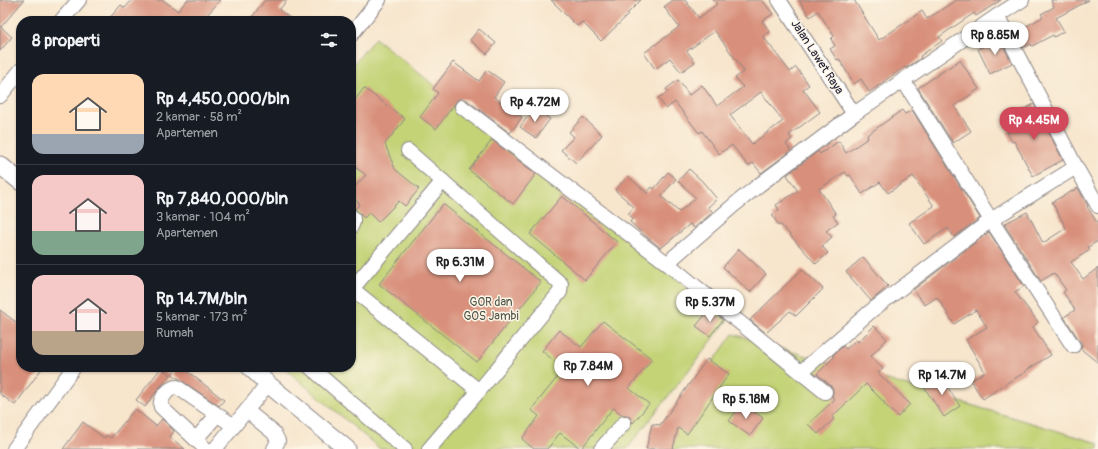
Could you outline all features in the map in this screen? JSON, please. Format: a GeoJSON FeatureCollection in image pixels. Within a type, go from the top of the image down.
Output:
{"type":"FeatureCollection","features":[{"type":"Feature","properties":{"kind":"main road"},"geometry":{"type":"LineString","coordinates":[[0,165],[16,178]]}},
{"type":"Feature","properties":{"kind":"main road"},"geometry":{"type":"LineString","coordinates":[[255,372],[347,449]]}},
{"type":"Feature","properties":{"kind":"street"},"geometry":{"type":"LineString","coordinates":[[65,16],[79,0]]}},
{"type":"Feature","properties":{"kind":"street"},"geometry":{"type":"LineString","coordinates":[[356,29],[379,0]]}},
{"type":"Feature","properties":{"kind":"street","name":"Jalan Lawet Raya"},"geometry":{"type":"LineString","coordinates":[[779,0],[854,114]]}},
{"type":"Feature","properties":{"kind":"street"},"geometry":{"type":"LineString","coordinates":[[668,264],[675,256],[759,185],[854,114],[1019,1]]}},
{"type":"Feature","properties":{"kind":"street"},"geometry":{"type":"LineString","coordinates":[[997,16],[1076,168],[1098,206]]}},
{"type":"Feature","properties":{"kind":"street"},"geometry":{"type":"LineString","coordinates":[[0,96],[16,76]]}},
{"type":"Feature","properties":{"kind":"street"},"geometry":{"type":"LineString","coordinates":[[903,80],[1073,346]]}},
{"type":"Feature","properties":{"kind":"street"},"geometry":{"type":"LineString","coordinates":[[462,107],[668,264],[826,392]]}},
{"type":"Feature","properties":{"kind":"street"},"geometry":{"type":"LineString","coordinates":[[408,151],[561,284],[560,292],[479,391],[429,449]]}},
{"type":"Feature","properties":{"kind":"street"},"geometry":{"type":"LineString","coordinates":[[801,372],[871,311],[992,220],[1076,168]]}},
{"type":"Feature","properties":{"kind":"street"},"geometry":{"type":"LineString","coordinates":[[356,284],[443,181]]}},
{"type":"Feature","properties":{"kind":"street"},"geometry":{"type":"LineString","coordinates":[[356,292],[479,391]]}},
{"type":"Feature","properties":{"kind":"street"},"geometry":{"type":"LineString","coordinates":[[14,449],[70,372]]}},
{"type":"Feature","properties":{"kind":"street"},"geometry":{"type":"LineString","coordinates":[[316,372],[405,449]]}},
{"type":"Feature","properties":{"kind":"street"},"geometry":{"type":"LineString","coordinates":[[216,449],[268,384]]}},
{"type":"Feature","properties":{"kind":"street"},"geometry":{"type":"LineString","coordinates":[[206,449],[161,407],[161,400],[171,388],[177,387],[234,426]]}},
{"type":"Feature","properties":{"kind":"street"},"geometry":{"type":"LineString","coordinates":[[247,411],[274,433],[278,441],[274,449]]}},
{"type":"Feature","properties":{"kind":"street"},"geometry":{"type":"LineString","coordinates":[[196,439],[217,414]]}},
{"type":"Feature","properties":{"kind":"street"},"geometry":{"type":"LineString","coordinates":[[601,449],[624,423]]}},
{"type":"Feature","properties":{"kind":"green space","name":"GOR dan GOS Jambi"},"geometry":{"type":"Polygon","coordinates":[[[375,38],[728,320],[627,449],[380,449],[289,372],[356,372],[356,61],[375,38]]]}},
{"type":"Feature","properties":{"kind":"green space"},"geometry":{"type":"Polygon","coordinates":[[[733,334],[1098,443],[1098,449],[651,449],[733,334]]]}},
{"type":"Feature","properties":{"kind":"building"},"geometry":{"type":"Polygon","coordinates":[[[0,0],[24,0],[1,27],[12,37],[0,51],[0,0]]]}},
{"type":"Feature","properties":{"kind":"building"},"geometry":{"type":"Polygon","coordinates":[[[132,0],[163,0],[178,11],[187,0],[220,0],[206,16],[111,16],[121,5],[125,8],[132,0]]]}},
{"type":"Feature","properties":{"kind":"building"},"geometry":{"type":"Polygon","coordinates":[[[265,0],[287,0],[279,10],[287,16],[253,16],[265,0]]]}},
{"type":"Feature","properties":{"kind":"building"},"geometry":{"type":"Polygon","coordinates":[[[551,0],[641,0],[601,41],[582,22],[577,26],[551,0]]]}},
{"type":"Feature","properties":{"kind":"building"},"geometry":{"type":"Polygon","coordinates":[[[673,0],[685,0],[699,18],[717,4],[713,0],[762,0],[773,14],[762,21],[770,32],[763,36],[790,72],[796,67],[809,85],[803,89],[820,112],[789,135],[792,139],[786,144],[791,151],[761,173],[753,163],[748,166],[732,145],[719,154],[702,131],[699,133],[675,102],[666,109],[658,98],[668,92],[666,89],[678,80],[689,95],[702,85],[717,106],[743,87],[735,78],[744,71],[715,31],[687,51],[695,62],[681,72],[670,58],[655,69],[644,53],[679,27],[664,7],[673,0]],[[761,92],[730,115],[752,144],[783,121],[761,92]]]}},
{"type":"Feature","properties":{"kind":"building"},"geometry":{"type":"Polygon","coordinates":[[[799,0],[854,0],[879,40],[922,11],[927,19],[956,0],[1001,0],[976,16],[974,13],[939,37],[942,41],[920,56],[921,58],[906,68],[905,67],[869,92],[861,79],[854,84],[839,59],[837,60],[830,49],[835,46],[831,39],[834,36],[818,11],[810,17],[799,0]]]}},
{"type":"Feature","properties":{"kind":"building"},"geometry":{"type":"Polygon","coordinates":[[[1051,0],[1089,0],[1056,18],[1064,31],[1054,37],[1053,35],[1032,46],[1031,44],[1023,48],[1014,31],[1019,30],[1043,17],[1041,14],[1054,7],[1051,0]]]}},
{"type":"Feature","properties":{"kind":"building"},"geometry":{"type":"Polygon","coordinates":[[[479,29],[496,43],[487,54],[470,40],[479,29]]]}},
{"type":"Feature","properties":{"kind":"building"},"geometry":{"type":"Polygon","coordinates":[[[999,38],[1012,63],[990,74],[978,49],[999,38]]]}},
{"type":"Feature","properties":{"kind":"building"},"geometry":{"type":"Polygon","coordinates":[[[960,60],[979,89],[954,106],[971,131],[953,143],[918,88],[960,60]]]}},
{"type":"Feature","properties":{"kind":"building"},"geometry":{"type":"Polygon","coordinates":[[[453,62],[479,81],[487,70],[504,82],[494,97],[522,117],[510,133],[467,100],[463,99],[458,99],[436,129],[420,117],[438,93],[433,89],[453,62]]]}},
{"type":"Feature","properties":{"kind":"building"},"geometry":{"type":"Polygon","coordinates":[[[364,88],[405,119],[385,144],[395,169],[419,189],[405,206],[399,201],[378,222],[369,213],[364,218],[356,210],[360,204],[356,200],[356,186],[366,175],[356,168],[356,98],[364,88]]]}},
{"type":"Feature","properties":{"kind":"building"},"geometry":{"type":"Polygon","coordinates":[[[1034,104],[1063,160],[1033,176],[1014,141],[1012,142],[1007,132],[1016,127],[1011,116],[1034,104]]]}},
{"type":"Feature","properties":{"kind":"building"},"geometry":{"type":"Polygon","coordinates":[[[534,108],[550,119],[536,138],[520,127],[534,108]]]}},
{"type":"Feature","properties":{"kind":"building"},"geometry":{"type":"Polygon","coordinates":[[[902,110],[905,114],[912,110],[980,218],[954,237],[948,228],[924,244],[909,223],[934,206],[913,176],[888,193],[880,182],[862,194],[850,175],[848,176],[845,172],[819,189],[836,214],[833,216],[838,222],[826,231],[832,237],[822,246],[828,253],[816,264],[781,225],[779,226],[772,215],[779,210],[776,205],[798,191],[787,175],[818,151],[820,154],[839,141],[846,153],[868,138],[867,135],[902,110]]]}},
{"type":"Feature","properties":{"kind":"building"},"geometry":{"type":"Polygon","coordinates":[[[583,117],[602,135],[576,163],[561,150],[574,137],[569,132],[583,117]]]}},
{"type":"Feature","properties":{"kind":"building"},"geometry":{"type":"Polygon","coordinates":[[[492,140],[536,174],[513,204],[469,170],[492,140]]]}},
{"type":"Feature","properties":{"kind":"building"},"geometry":{"type":"Polygon","coordinates":[[[689,169],[702,181],[717,199],[708,207],[713,212],[694,228],[690,224],[661,248],[630,222],[633,218],[628,214],[634,207],[615,190],[628,176],[647,193],[652,187],[654,189],[668,172],[676,179],[661,196],[679,212],[696,198],[678,181],[689,169]]]}},
{"type":"Feature","properties":{"kind":"building"},"geometry":{"type":"Polygon","coordinates":[[[1078,188],[1088,206],[1087,207],[1098,224],[1098,241],[1088,247],[1090,250],[1071,262],[1083,279],[1098,268],[1098,363],[1081,349],[1082,344],[1064,317],[1075,310],[1063,292],[1066,290],[1054,273],[1041,281],[1004,224],[1027,212],[1043,243],[1066,228],[1052,202],[1078,188]]]}},
{"type":"Feature","properties":{"kind":"building"},"geometry":{"type":"Polygon","coordinates":[[[562,196],[617,242],[585,280],[530,234],[562,196]]]}},
{"type":"Feature","properties":{"kind":"building"},"geometry":{"type":"Polygon","coordinates":[[[443,204],[541,282],[477,362],[379,284],[443,204]]]}},
{"type":"Feature","properties":{"kind":"building"},"geometry":{"type":"Polygon","coordinates":[[[989,232],[1024,286],[1015,292],[1038,322],[1033,327],[1051,355],[983,399],[971,381],[985,372],[966,340],[987,327],[976,310],[954,324],[937,297],[925,305],[913,290],[989,232]]]}},
{"type":"Feature","properties":{"kind":"building"},"geometry":{"type":"Polygon","coordinates":[[[739,249],[766,274],[750,292],[723,267],[739,249]]]}},
{"type":"Feature","properties":{"kind":"building"},"geometry":{"type":"Polygon","coordinates":[[[863,257],[888,286],[871,301],[846,272],[863,257]]]}},
{"type":"Feature","properties":{"kind":"building"},"geometry":{"type":"Polygon","coordinates":[[[802,269],[823,289],[796,316],[790,311],[766,333],[750,320],[802,269]]]}},
{"type":"Feature","properties":{"kind":"building"},"geometry":{"type":"Polygon","coordinates":[[[710,309],[723,320],[710,336],[696,326],[710,309]]]}},
{"type":"Feature","properties":{"kind":"building"},"geometry":{"type":"Polygon","coordinates":[[[0,310],[16,322],[16,372],[39,372],[15,405],[0,394],[0,310]]]}},
{"type":"Feature","properties":{"kind":"building"},"geometry":{"type":"Polygon","coordinates":[[[603,321],[652,359],[629,388],[649,404],[633,423],[629,416],[623,415],[613,408],[581,449],[560,433],[547,449],[534,449],[522,439],[539,416],[531,410],[564,369],[542,351],[559,330],[581,347],[603,321]]]}},
{"type":"Feature","properties":{"kind":"building"},"geometry":{"type":"Polygon","coordinates":[[[874,326],[887,339],[871,356],[883,369],[878,373],[910,404],[898,417],[866,384],[832,417],[834,419],[818,434],[808,424],[835,399],[832,397],[833,389],[817,374],[834,357],[833,355],[843,346],[846,349],[856,340],[858,342],[874,326]]]}},
{"type":"Feature","properties":{"kind":"building"},"geometry":{"type":"Polygon","coordinates":[[[707,359],[729,374],[687,434],[678,428],[673,449],[646,449],[652,424],[660,425],[707,359]]]}},
{"type":"Feature","properties":{"kind":"building"},"geometry":{"type":"Polygon","coordinates":[[[158,372],[167,372],[171,375],[158,389],[145,407],[136,400],[158,372]]]}},
{"type":"Feature","properties":{"kind":"building"},"geometry":{"type":"Polygon","coordinates":[[[174,372],[188,372],[224,400],[219,406],[172,374],[174,372]]]}},
{"type":"Feature","properties":{"kind":"building"},"geometry":{"type":"Polygon","coordinates":[[[940,376],[960,406],[944,417],[924,387],[940,376]]]}},
{"type":"Feature","properties":{"kind":"building"},"geometry":{"type":"Polygon","coordinates":[[[742,403],[763,418],[750,436],[729,421],[742,403]]]}},
{"type":"Feature","properties":{"kind":"building"},"geometry":{"type":"Polygon","coordinates":[[[135,409],[156,426],[162,419],[174,431],[170,437],[185,449],[63,449],[83,422],[104,438],[107,435],[111,438],[135,409]]]}}]}
